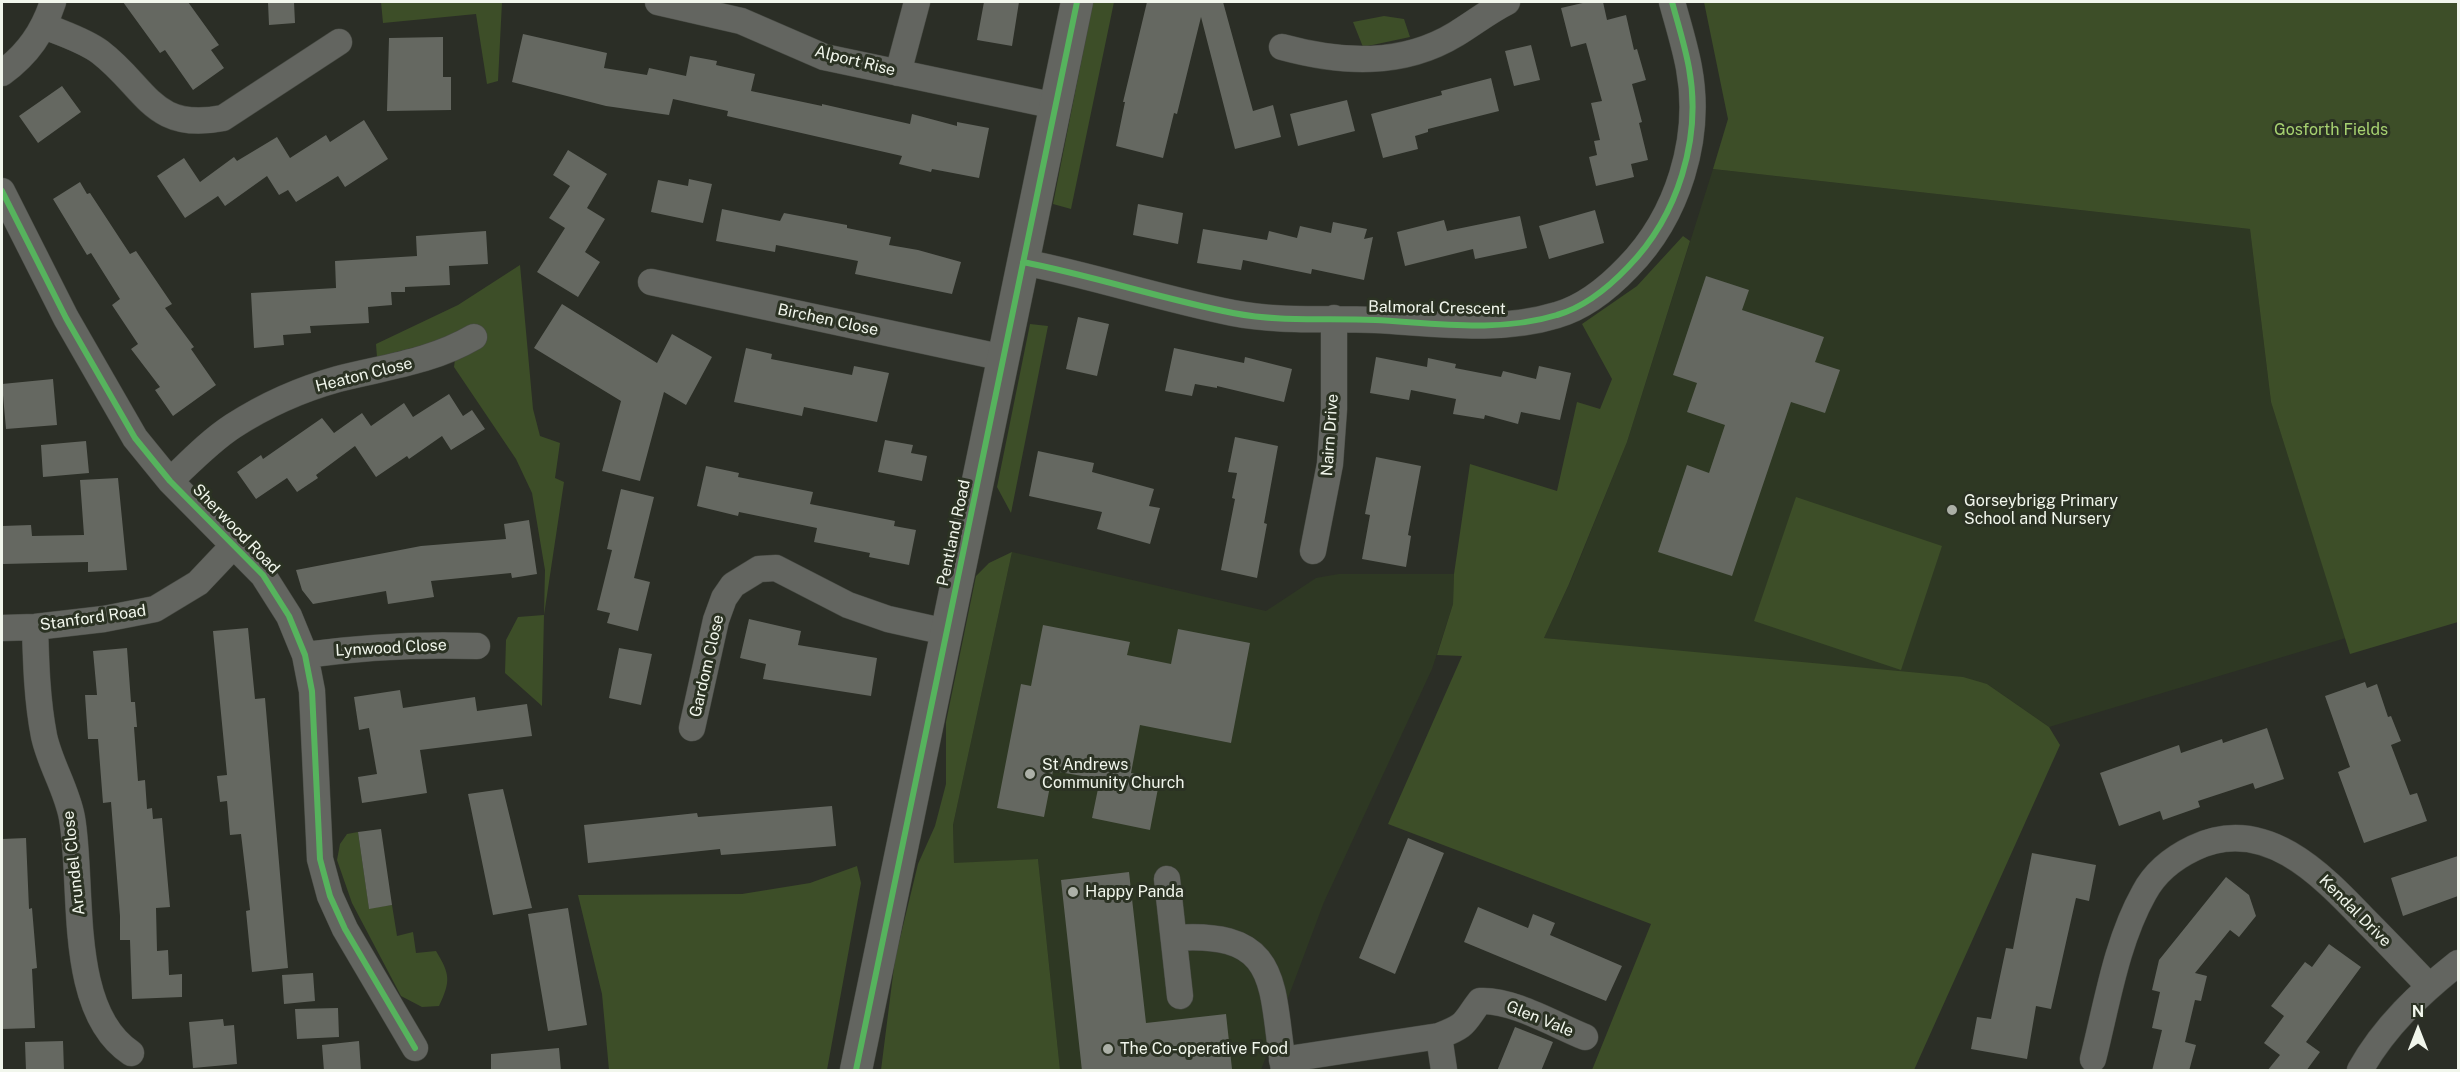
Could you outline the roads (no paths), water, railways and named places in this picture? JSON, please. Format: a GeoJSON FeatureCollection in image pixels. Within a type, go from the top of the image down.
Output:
{"type":"FeatureCollection","features":[{"type":"Feature","properties":{"kind":"street"},"geometry":{"type":"LineString","coordinates":[[2,73],[17,62],[45,26],[53,2]]}},
{"type":"Feature","properties":{"kind":"street","name":"Alport Rise"},"geometry":{"type":"LineString","coordinates":[[658,2],[741,21],[824,57],[1056,106]]}},
{"type":"Feature","properties":{"kind":"street"},"geometry":{"type":"LineString","coordinates":[[898,73],[916,2]]}},
{"type":"Feature","properties":{"kind":"street","name":"Pentland Road"},"geometry":{"type":"LineString","coordinates":[[856,1071],[1077,2]]}},
{"type":"Feature","properties":{"kind":"street"},"geometry":{"type":"LineString","coordinates":[[1282,47],[1340,58],[1370,60],[1398,57],[1438,43],[1507,2]]}},
{"type":"Feature","properties":{"kind":"street","name":"Balmoral Crescent"},"geometry":{"type":"LineString","coordinates":[[1023,262],[1235,313],[1275,318],[1334,318],[1474,325],[1522,322],[1557,315],[1584,304],[1614,281],[1646,249],[1665,218],[1679,187],[1690,146],[1692,105],[1689,70],[1672,2]]}},
{"type":"Feature","properties":{"kind":"street"},"geometry":{"type":"LineString","coordinates":[[45,26],[87,44],[101,53],[155,107],[169,116],[203,122],[223,118],[339,42]]}},
{"type":"Feature","properties":{"kind":"street","name":"Sherwood Road"},"geometry":{"type":"LineString","coordinates":[[2,191],[66,318],[135,438],[171,480],[263,575],[276,592],[289,616],[305,655],[312,691],[320,859],[330,896],[345,929],[415,1048]]}},
{"type":"Feature","properties":{"kind":"street","name":"Birchen Close"},"geometry":{"type":"LineString","coordinates":[[651,282],[1004,358]]}},
{"type":"Feature","properties":{"kind":"street","name":"Nairn Drive"},"geometry":{"type":"LineString","coordinates":[[1312,550],[1330,464],[1334,409],[1334,318]]}},
{"type":"Feature","properties":{"kind":"street","name":"Heaton Close"},"geometry":{"type":"LineString","coordinates":[[171,480],[232,426],[266,408],[336,380],[439,355],[474,337]]}},
{"type":"Feature","properties":{"kind":"street","name":"Stanford Road"},"geometry":{"type":"LineString","coordinates":[[2,628],[35,627],[104,619],[155,609],[198,583],[233,546]]}},
{"type":"Feature","properties":{"kind":"street","name":"Gardom Close"},"geometry":{"type":"LineString","coordinates":[[692,728],[716,620],[724,598],[733,585],[759,570],[776,568],[848,605],[888,619],[946,632]]}},
{"type":"Feature","properties":{"kind":"street","name":"Arundel Close"},"geometry":{"type":"LineString","coordinates":[[35,627],[37,688],[44,737],[72,817],[87,982],[95,1010],[108,1033],[120,1046],[131,1053]]}},
{"type":"Feature","properties":{"kind":"street","name":"Lynwood Close"},"geometry":{"type":"LineString","coordinates":[[305,655],[402,645],[477,646]]}},
{"type":"Feature","properties":{"kind":"street","name":"Kendal Drive"},"geometry":{"type":"LineString","coordinates":[[2093,1059],[2128,930],[2144,891],[2159,872],[2177,856],[2201,845],[2227,839],[2252,841],[2278,847],[2326,879],[2429,986]]}},
{"type":"Feature","properties":{"kind":"street"},"geometry":{"type":"LineString","coordinates":[[1167,879],[1180,996]]}},
{"type":"Feature","properties":{"kind":"street"},"geometry":{"type":"LineString","coordinates":[[1174,938],[1203,936],[1223,939],[1242,947],[1266,968],[1273,988],[1283,1065]]}},
{"type":"Feature","properties":{"kind":"street"},"geometry":{"type":"LineString","coordinates":[[2361,1071],[2370,1053],[2397,1019],[2429,986],[2458,963]]}},
{"type":"Feature","properties":{"kind":"street","name":"Glen Vale"},"geometry":{"type":"LineString","coordinates":[[1283,1065],[1439,1036],[1455,1030],[1468,1021],[1480,1001],[1489,1000],[1508,1005],[1585,1037]]}},
{"type":"Feature","properties":{"kind":"street"},"geometry":{"type":"LineString","coordinates":[[1439,1036],[1444,1071]]}},
{"type":"Feature","properties":{"kind":"place","name":"Gorseybrigg Primary School and Nursery"},"geometry":{"type":"Point","coordinates":[1952,510]}},
{"type":"Feature","properties":{"kind":"place","name":"St Andrews Community Church"},"geometry":{"type":"Point","coordinates":[1030,774]}},
{"type":"Feature","properties":{"kind":"place","name":"Happy Panda"},"geometry":{"type":"Point","coordinates":[1073,892]}},
{"type":"Feature","properties":{"kind":"place","name":"The Co-operative Food"},"geometry":{"type":"Point","coordinates":[1108,1049]}},
{"type":"Feature","properties":{"kind":"park label","name":"Gosforth Fields"},"geometry":{"type":"Point","coordinates":[2331,130]}}]}
